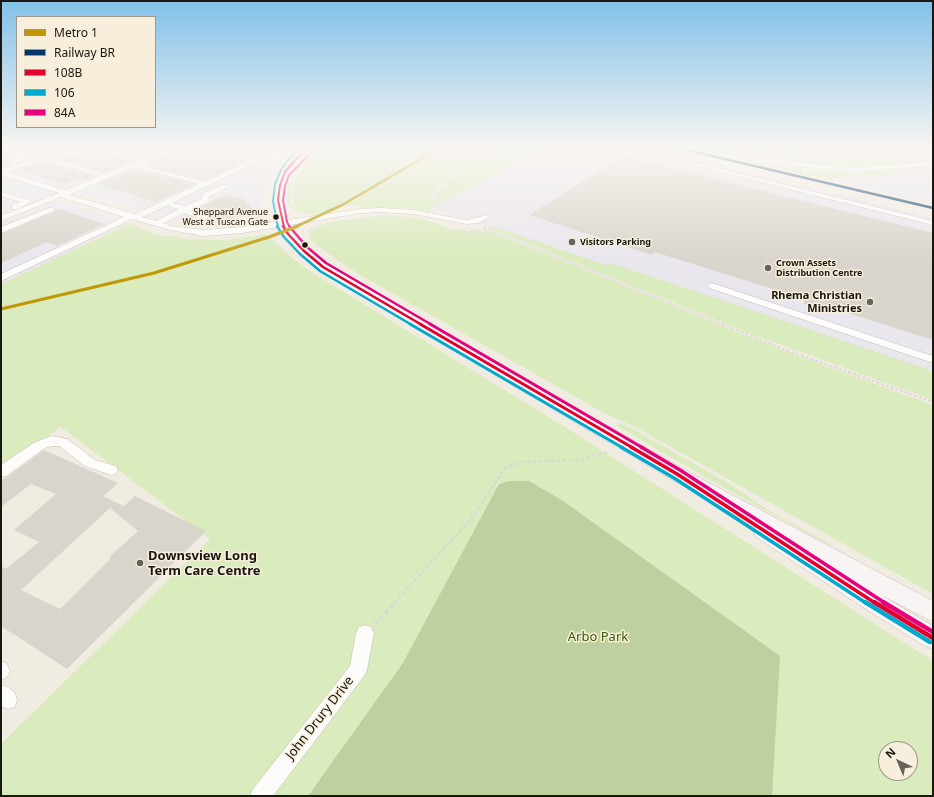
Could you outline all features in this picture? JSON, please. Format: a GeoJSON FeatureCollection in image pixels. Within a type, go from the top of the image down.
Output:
{"type":"FeatureCollection","features":[{"type":"Feature","properties":{"kind":"main road"},"geometry":{"type":"LineString","coordinates":[[280,185],[278,200],[282,224],[288,234],[304,252],[323,267],[676,474],[880,582],[933,612]]}},
{"type":"Feature","properties":{"kind":"main road"},"geometry":{"type":"LineString","coordinates":[[676,474],[880,606],[933,638]]}},
{"type":"Feature","properties":{"kind":"street"},"geometry":{"type":"LineString","coordinates":[[38,185],[156,224],[182,231],[204,233],[242,230],[361,211],[381,210],[413,212],[467,222],[487,217]]}},
{"type":"Feature","properties":{"kind":"street"},"geometry":{"type":"LineString","coordinates":[[16,213],[85,185]]}},
{"type":"Feature","properties":{"kind":"street"},"geometry":{"type":"LineString","coordinates":[[1,278],[203,185]]}},
{"type":"Feature","properties":{"kind":"street"},"geometry":{"type":"LineString","coordinates":[[779,185],[933,223]]}},
{"type":"Feature","properties":{"kind":"street"},"geometry":{"type":"LineString","coordinates":[[156,224],[206,200],[205,196],[224,187]]}},
{"type":"Feature","properties":{"kind":"street"},"geometry":{"type":"LineString","coordinates":[[1,194],[27,202]]}},
{"type":"Feature","properties":{"kind":"street"},"geometry":{"type":"LineString","coordinates":[[2,214],[32,200],[41,203]]}},
{"type":"Feature","properties":{"kind":"street"},"geometry":{"type":"LineString","coordinates":[[173,205],[204,217]]}},
{"type":"Feature","properties":{"kind":"street"},"geometry":{"type":"LineString","coordinates":[[1,230],[52,210]]}},
{"type":"Feature","properties":{"kind":"street"},"geometry":{"type":"LineString","coordinates":[[2,214],[16,213],[34,217]]}},
{"type":"Feature","properties":{"kind":"street"},"geometry":{"type":"LineString","coordinates":[[712,286],[933,360]]}},
{"type":"Feature","properties":{"kind":"street"},"geometry":{"type":"LineString","coordinates":[[1,472],[40,445],[52,441],[62,442],[90,464],[111,470]]}},
{"type":"Feature","properties":{"kind":"street","name":"John Drury Drive"},"geometry":{"type":"LineString","coordinates":[[260,796],[358,670],[365,633]]}},
{"type":"Feature","properties":{"kind":"path"},"geometry":{"type":"LineString","coordinates":[[434,204],[435,193],[440,185]]}},
{"type":"Feature","properties":{"kind":"path"},"geometry":{"type":"LineString","coordinates":[[480,224],[486,228],[786,350],[933,402]]}},
{"type":"Feature","properties":{"kind":"path"},"geometry":{"type":"LineString","coordinates":[[307,232],[312,228]]}},
{"type":"Feature","properties":{"kind":"path"},"geometry":{"type":"LineString","coordinates":[[468,230],[481,231],[486,228]]}},
{"type":"Feature","properties":{"kind":"path"},"geometry":{"type":"LineString","coordinates":[[365,633],[471,519],[505,468],[522,462],[579,460],[609,452]]}},
{"type":"Feature","properties":{"kind":"shaded area"},"geometry":{"type":"Polygon","coordinates":[[[1,185],[75,185],[1,215],[1,185]]]}},
{"type":"Feature","properties":{"kind":"shaded area"},"geometry":{"type":"Polygon","coordinates":[[[96,185],[266,185],[261,206],[262,221],[211,227],[179,221],[79,192],[96,185]]]}},
{"type":"Feature","properties":{"kind":"shaded area"},"geometry":{"type":"Polygon","coordinates":[[[471,185],[800,185],[933,217],[933,380],[430,207],[471,185]]]}},
{"type":"Feature","properties":{"kind":"shaded area"},"geometry":{"type":"Polygon","coordinates":[[[850,185],[933,185],[933,204],[850,185]]]}},
{"type":"Feature","properties":{"kind":"shaded area"},"geometry":{"type":"Polygon","coordinates":[[[58,201],[130,223],[1,284],[1,224],[58,201]]]}},
{"type":"Feature","properties":{"kind":"green space"},"geometry":{"type":"Polygon","coordinates":[[[288,185],[291,185],[290,196],[291,206],[294,206],[293,197],[295,185],[439,185],[432,196],[433,205],[430,212],[407,208],[363,208],[356,205],[341,207],[332,212],[312,215],[298,212],[287,204],[288,185]]]}},
{"type":"Feature","properties":{"kind":"green space"},"geometry":{"type":"Polygon","coordinates":[[[443,185],[476,185],[437,206],[435,204],[435,195],[443,185]]]}},
{"type":"Feature","properties":{"kind":"green space"},"geometry":{"type":"Polygon","coordinates":[[[385,215],[415,218],[434,222],[450,229],[483,232],[487,230],[777,348],[933,405],[933,594],[637,428],[604,413],[357,273],[316,245],[308,236],[309,232],[314,228],[330,222],[385,215]]]}},
{"type":"Feature","properties":{"kind":"green space","name":"Arbo Park"},"geometry":{"type":"Polygon","coordinates":[[[130,223],[155,234],[189,239],[222,240],[267,234],[293,259],[316,275],[560,424],[933,661],[933,796],[1,796],[1,744],[210,539],[61,427],[1,468],[1,284],[130,223]]]}},
{"type":"Feature","properties":{"kind":"green space"},"geometry":{"type":"Polygon","coordinates":[[[493,226],[608,266],[611,263],[933,371],[933,400],[751,334],[490,228],[493,226]]]}},
{"type":"Feature","properties":{"kind":"green space"},"geometry":{"type":"Polygon","coordinates":[[[620,423],[735,487],[766,509],[832,545],[831,546],[710,480],[617,426],[620,423]]]}},
{"type":"Feature","properties":{"kind":"green space","name":"Arbo Park"},"geometry":{"type":"Polygon","coordinates":[[[510,481],[529,481],[563,501],[780,656],[772,796],[308,796],[403,663],[499,484],[510,481]]]}},
{"type":"Feature","properties":{"kind":"building"},"geometry":{"type":"Polygon","coordinates":[[[101,185],[192,185],[156,202],[101,185]]]}},
{"type":"Feature","properties":{"kind":"building"},"geometry":{"type":"Polygon","coordinates":[[[576,185],[741,185],[933,233],[933,340],[823,305],[817,308],[804,304],[804,299],[655,252],[652,255],[529,215],[576,185]]]}},
{"type":"Feature","properties":{"kind":"building"},"geometry":{"type":"Polygon","coordinates":[[[224,195],[244,199],[252,209],[237,217],[219,219],[210,217],[212,215],[199,211],[202,209],[199,208],[224,195]]]}},
{"type":"Feature","properties":{"kind":"building"},"geometry":{"type":"Polygon","coordinates":[[[60,209],[104,224],[57,246],[47,242],[1,263],[1,234],[60,209]]]}},
{"type":"Feature","properties":{"kind":"building","name":"Downsview Long Term Care Centre"},"geometry":{"type":"Polygon","coordinates":[[[44,450],[118,483],[103,496],[124,506],[135,496],[206,531],[67,669],[1,626],[1,566],[6,569],[39,542],[14,530],[56,494],[31,484],[1,507],[1,480],[44,450]],[[110,508],[21,590],[60,609],[110,559],[110,556],[138,531],[110,508]]]}},
{"type":"Feature","properties":{"kind":"metro line","name":"1"},"geometry":{"type":"LineString","coordinates":[[1,309],[154,273],[269,237],[305,223],[342,205],[376,185]]}},
{"type":"Feature","properties":{"kind":"rail line","name":"BR"},"geometry":{"type":"LineString","coordinates":[[836,185],[933,208]]}},
{"type":"Feature","properties":{"kind":"transit line","name":"106"},"geometry":{"type":"LineString","coordinates":[[275,185],[273,201],[277,225],[284,237],[300,254],[320,271],[674,478],[877,610],[930,642]]}},
{"type":"Feature","properties":{"kind":"transit line","name":"108B"},"geometry":{"type":"LineString","coordinates":[[280,185],[278,200],[282,224],[288,234],[304,251],[323,267],[677,474],[880,606],[933,638]]}},
{"type":"Feature","properties":{"kind":"transit line","name":"84A"},"geometry":{"type":"LineString","coordinates":[[285,185],[283,200],[287,222],[292,231],[307,247],[326,263],[680,470],[883,602],[933,632]]}},
{"type":"Feature","properties":{"kind":"place","name":"Sheppard Avenue West at Tuscan Gate"},"geometry":{"type":"Point","coordinates":[276,217]}},
{"type":"Feature","properties":{"kind":"place","name":"Visitors Parking"},"geometry":{"type":"Point","coordinates":[572,242]}},
{"type":"Feature","properties":{"kind":"place","name":"Crown Assets Distribution Centre"},"geometry":{"type":"Point","coordinates":[768,268]}},
{"type":"Feature","properties":{"kind":"place","name":"Rhema Christian Ministries"},"geometry":{"type":"Point","coordinates":[870,302]}},
{"type":"Feature","properties":{"kind":"place","name":"Downsview Long Term Care Centre"},"geometry":{"type":"Point","coordinates":[140,563]}}]}
